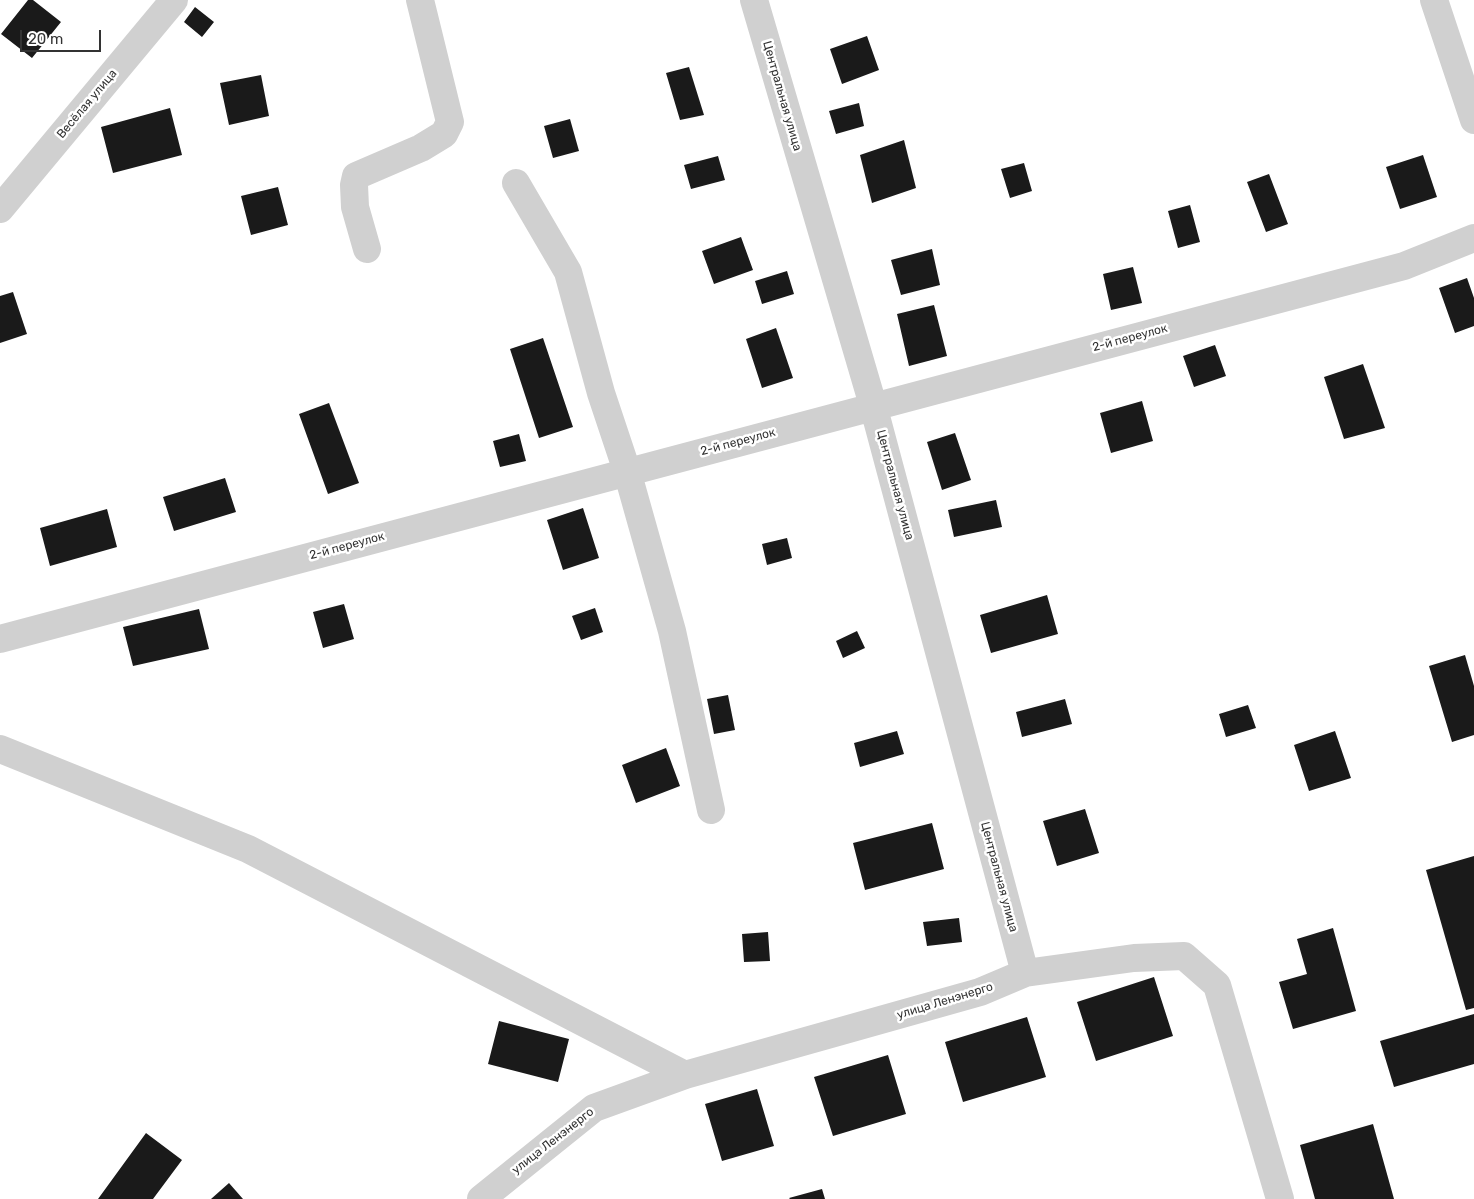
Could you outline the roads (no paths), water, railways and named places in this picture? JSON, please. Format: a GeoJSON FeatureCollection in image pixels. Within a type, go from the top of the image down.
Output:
{"type":"FeatureCollection","features":[{"type":"Feature","properties":{"kind":"street"},"geometry":{"type":"LineString","coordinates":[[367,249],[356,207],[354,185],[356,176],[421,148],[444,134],[450,122],[420,0]]}},
{"type":"Feature","properties":{"kind":"street","name":"Центральная улица"},"geometry":{"type":"LineString","coordinates":[[754,0],[874,406],[1025,973]]}},
{"type":"Feature","properties":{"kind":"street"},"geometry":{"type":"LineString","coordinates":[[1434,0],[1474,120]]}},
{"type":"Feature","properties":{"kind":"street","name":"Весёлая улица"},"geometry":{"type":"LineString","coordinates":[[0,208],[164,3]]}},
{"type":"Feature","properties":{"kind":"street"},"geometry":{"type":"LineString","coordinates":[[516,184],[568,272],[601,394],[627,471],[672,631],[711,810]]}},
{"type":"Feature","properties":{"kind":"street","name":"2-й переулок"},"geometry":{"type":"LineString","coordinates":[[0,639],[1404,266],[1474,238]]}},
{"type":"Feature","properties":{"kind":"street"},"geometry":{"type":"LineString","coordinates":[[0,749],[248,849],[685,1075]]}},
{"type":"Feature","properties":{"kind":"street","name":"улица Ленэнерго"},"geometry":{"type":"LineString","coordinates":[[481,1199],[594,1108],[685,1075],[980,992],[1025,973],[1134,958],[1184,956],[1217,985],[1280,1199]]}}]}
